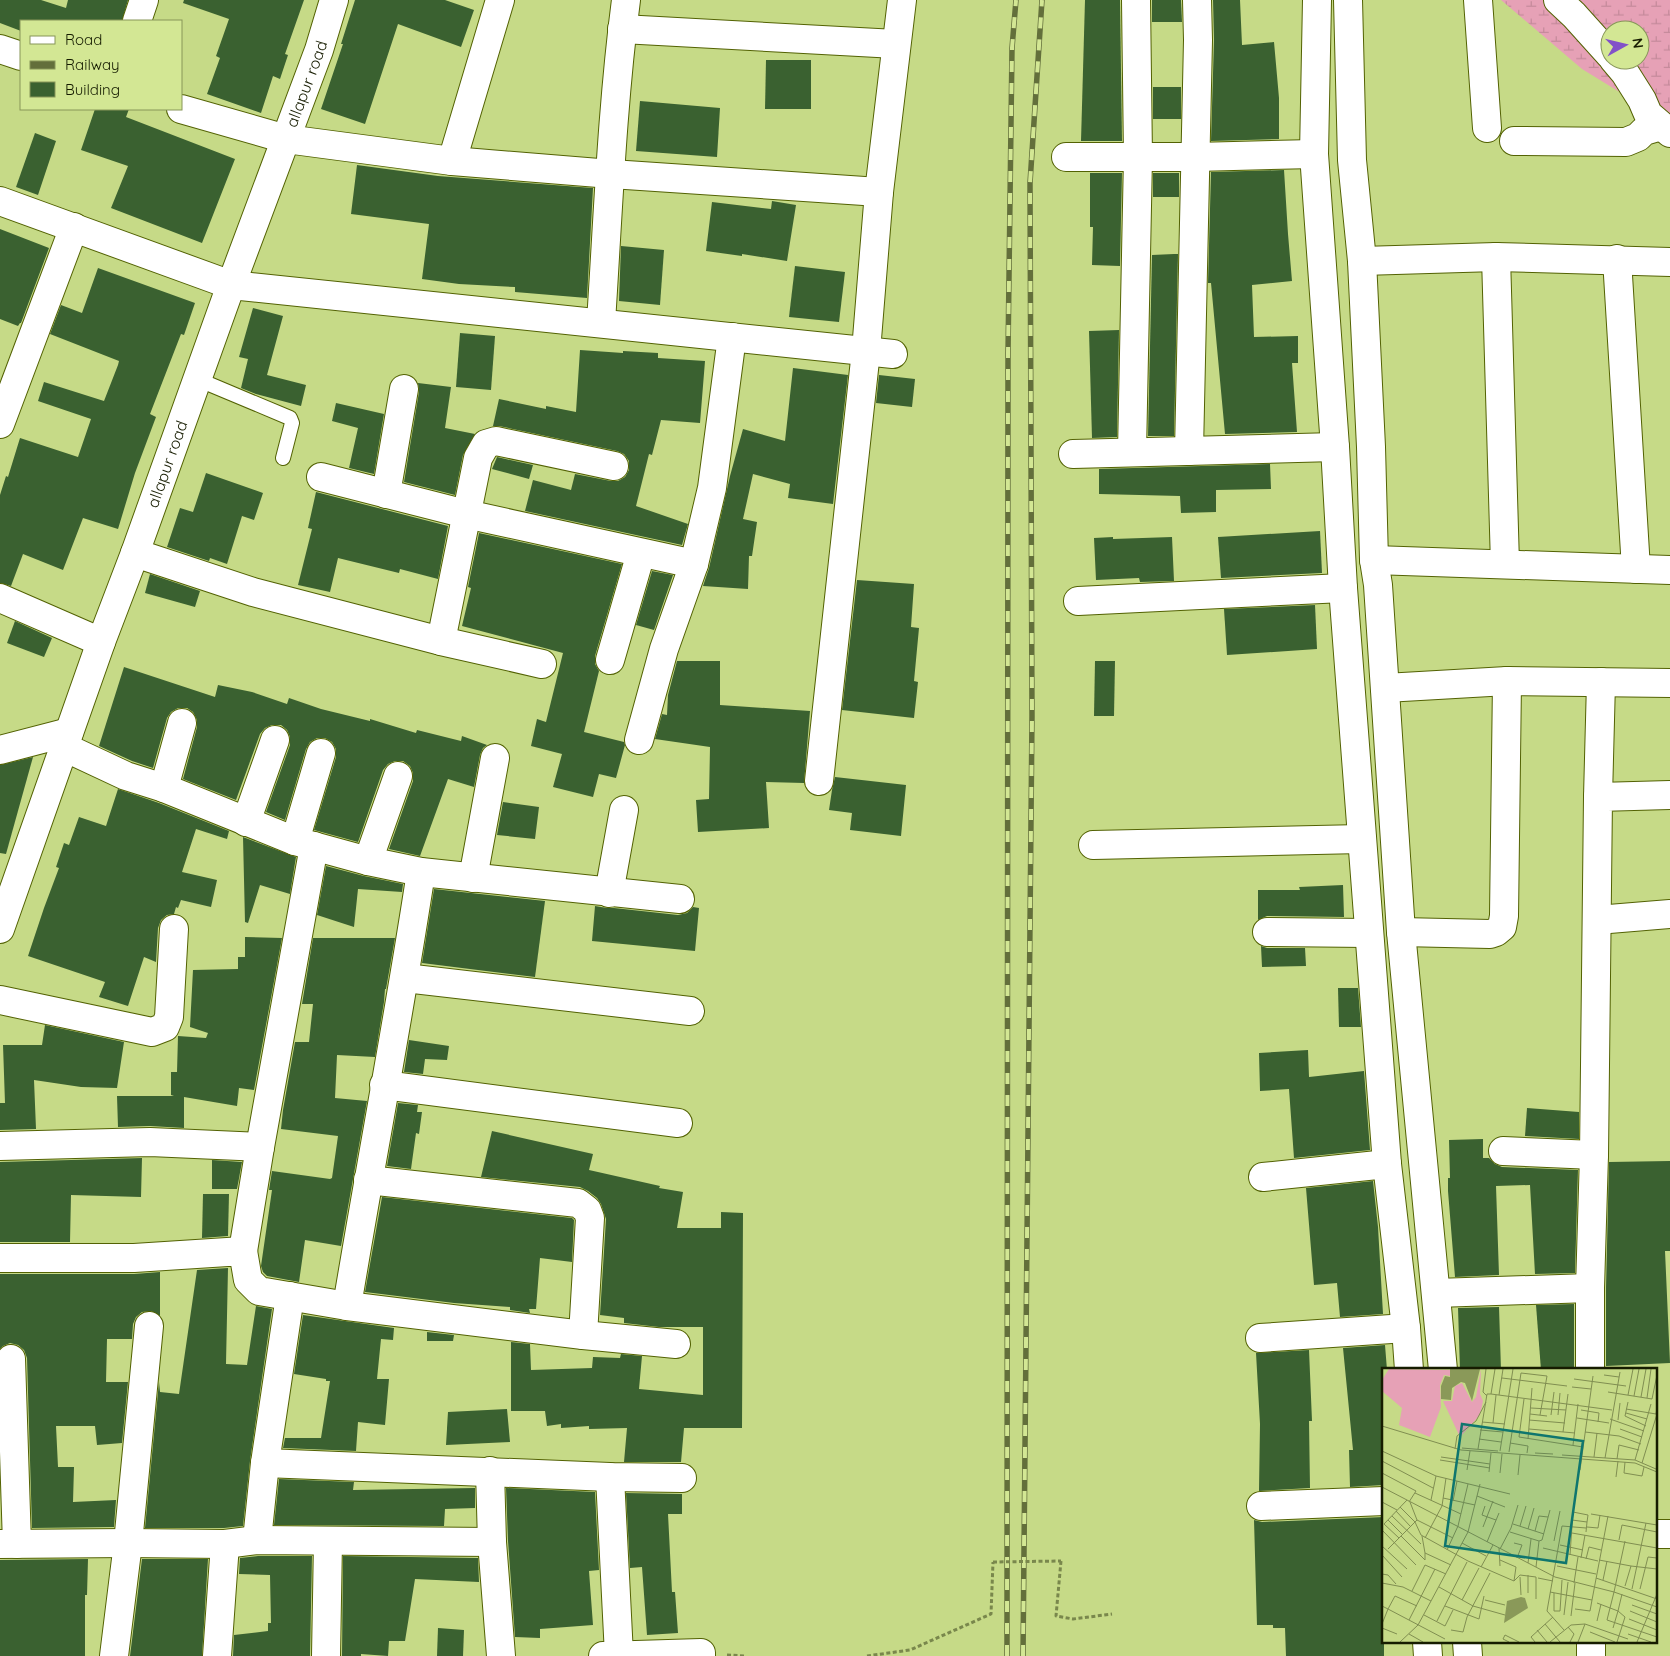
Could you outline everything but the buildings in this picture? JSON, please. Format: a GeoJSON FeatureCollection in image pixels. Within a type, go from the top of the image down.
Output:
{"type":"FeatureCollection","features":[{"type":"Feature","properties":{"kind":"street"},"geometry":{"type":"LineString","coordinates":[[137,20],[144,0]]}},
{"type":"Feature","properties":{"kind":"street","name":"allapur road"},"geometry":{"type":"LineString","coordinates":[[0,929],[101,642],[286,139],[334,0]]}},
{"type":"Feature","properties":{"kind":"street"},"geometry":{"type":"LineString","coordinates":[[452,161],[500,0]]}},
{"type":"Feature","properties":{"kind":"street"},"geometry":{"type":"LineString","coordinates":[[601,322],[622,29],[626,0]]}},
{"type":"Feature","properties":{"kind":"street"},"geometry":{"type":"LineString","coordinates":[[819,781],[866,351],[879,192],[902,0]]}},
{"type":"Feature","properties":{"kind":"street"},"geometry":{"type":"LineString","coordinates":[[1132,452],[1138,157],[1136,0]]}},
{"type":"Feature","properties":{"kind":"street"},"geometry":{"type":"LineString","coordinates":[[1189,451],[1198,40],[1197,0]]}},
{"type":"Feature","properties":{"kind":"street"},"geometry":{"type":"LineString","coordinates":[[1317,0],[1314,154],[1335,447],[1342,588],[1387,1164],[1409,1368]]}},
{"type":"Feature","properties":{"kind":"street"},"geometry":{"type":"LineString","coordinates":[[1348,0],[1352,160],[1362,261],[1372,447],[1374,560],[1385,688],[1401,932],[1444,1368]]}},
{"type":"Feature","properties":{"kind":"street"},"geometry":{"type":"LineString","coordinates":[[1478,0],[1487,128]]}},
{"type":"Feature","properties":{"kind":"street"},"geometry":{"type":"LineString","coordinates":[[1558,0],[1600,44]]}},
{"type":"Feature","properties":{"kind":"street"},"geometry":{"type":"LineString","coordinates":[[622,29],[896,44]]}},
{"type":"Feature","properties":{"kind":"street"},"geometry":{"type":"LineString","coordinates":[[0,49],[20,56]]}},
{"type":"Feature","properties":{"kind":"street"},"geometry":{"type":"LineString","coordinates":[[1621,70],[1638,93],[1648,114],[1665,130]]}},
{"type":"Feature","properties":{"kind":"street"},"geometry":{"type":"LineString","coordinates":[[182,109],[286,139],[452,161],[879,192]]}},
{"type":"Feature","properties":{"kind":"street"},"geometry":{"type":"LineString","coordinates":[[1514,141],[1626,142],[1638,137],[1644,131],[1665,130]]}},
{"type":"Feature","properties":{"kind":"street"},"geometry":{"type":"LineString","coordinates":[[1066,157],[1195,157],[1314,154]]}},
{"type":"Feature","properties":{"kind":"street"},"geometry":{"type":"LineString","coordinates":[[0,201],[231,285],[601,322],[893,354]]}},
{"type":"Feature","properties":{"kind":"street"},"geometry":{"type":"LineString","coordinates":[[0,424],[74,227]]}},
{"type":"Feature","properties":{"kind":"street"},"geometry":{"type":"LineString","coordinates":[[1362,261],[1496,257],[1670,262]]}},
{"type":"Feature","properties":{"kind":"street"},"geometry":{"type":"LineString","coordinates":[[1496,257],[1505,564]]}},
{"type":"Feature","properties":{"kind":"street"},"geometry":{"type":"LineString","coordinates":[[1617,259],[1636,569]]}},
{"type":"Feature","properties":{"kind":"street"},"geometry":{"type":"LineString","coordinates":[[639,740],[664,649],[694,564],[712,488],[732,337]]}},
{"type":"Feature","properties":{"kind":"street"},"geometry":{"type":"LineString","coordinates":[[386,494],[404,390]]}},
{"type":"Feature","properties":{"kind":"street"},"geometry":{"type":"LineString","coordinates":[[441,641],[478,458],[486,444],[496,441],[614,466]]}},
{"type":"Feature","properties":{"kind":"street"},"geometry":{"type":"LineString","coordinates":[[1073,454],[1335,447]]}},
{"type":"Feature","properties":{"kind":"street"},"geometry":{"type":"LineString","coordinates":[[321,477],[466,514],[694,564]]}},
{"type":"Feature","properties":{"kind":"street"},"geometry":{"type":"LineString","coordinates":[[135,553],[253,592],[441,641],[542,664]]}},
{"type":"Feature","properties":{"kind":"street"},"geometry":{"type":"LineString","coordinates":[[610,660],[641,553]]}},
{"type":"Feature","properties":{"kind":"street"},"geometry":{"type":"LineString","coordinates":[[1374,560],[1670,570]]}},
{"type":"Feature","properties":{"kind":"street"},"geometry":{"type":"LineString","coordinates":[[1078,601],[1342,588]]}},
{"type":"Feature","properties":{"kind":"street"},"geometry":{"type":"LineString","coordinates":[[0,598],[101,642]]}},
{"type":"Feature","properties":{"kind":"street"},"geometry":{"type":"LineString","coordinates":[[1385,688],[1507,681],[1670,683]]}},
{"type":"Feature","properties":{"kind":"street"},"geometry":{"type":"LineString","coordinates":[[1401,932],[1490,934],[1502,927],[1505,882],[1507,681]]}},
{"type":"Feature","properties":{"kind":"street"},"geometry":{"type":"LineString","coordinates":[[1590,1368],[1601,682]]}},
{"type":"Feature","properties":{"kind":"street"},"geometry":{"type":"LineString","coordinates":[[164,788],[182,723]]}},
{"type":"Feature","properties":{"kind":"street"},"geometry":{"type":"LineString","coordinates":[[0,750],[66,740],[126,776],[164,788],[305,844],[368,861],[422,872],[680,900]]}},
{"type":"Feature","properties":{"kind":"street"},"geometry":{"type":"LineString","coordinates":[[246,822],[275,740]]}},
{"type":"Feature","properties":{"kind":"street"},"geometry":{"type":"LineString","coordinates":[[320,753],[243,1251],[248,1280],[259,1291],[347,1306],[583,1335],[676,1344]]}},
{"type":"Feature","properties":{"kind":"street"},"geometry":{"type":"LineString","coordinates":[[473,878],[495,758]]}},
{"type":"Feature","properties":{"kind":"street"},"geometry":{"type":"LineString","coordinates":[[368,861],[398,776]]}},
{"type":"Feature","properties":{"kind":"street"},"geometry":{"type":"LineString","coordinates":[[1598,797],[1670,795]]}},
{"type":"Feature","properties":{"kind":"street"},"geometry":{"type":"LineString","coordinates":[[609,893],[624,810]]}},
{"type":"Feature","properties":{"kind":"street"},"geometry":{"type":"LineString","coordinates":[[1093,845],[1362,839]]}},
{"type":"Feature","properties":{"kind":"street"},"geometry":{"type":"LineString","coordinates":[[347,1306],[422,872]]}},
{"type":"Feature","properties":{"kind":"street"},"geometry":{"type":"LineString","coordinates":[[1597,920],[1670,914]]}},
{"type":"Feature","properties":{"kind":"street"},"geometry":{"type":"LineString","coordinates":[[0,1000],[152,1032],[165,1027],[169,1017],[174,929]]}},
{"type":"Feature","properties":{"kind":"street"},"geometry":{"type":"LineString","coordinates":[[1266,932],[1368,932]]}},
{"type":"Feature","properties":{"kind":"street"},"geometry":{"type":"LineString","coordinates":[[405,978],[690,1011]]}},
{"type":"Feature","properties":{"kind":"street"},"geometry":{"type":"LineString","coordinates":[[384,1085],[678,1123]]}},
{"type":"Feature","properties":{"kind":"street"},"geometry":{"type":"LineString","coordinates":[[0,1146],[150,1142],[260,1147]]}},
{"type":"Feature","properties":{"kind":"street"},"geometry":{"type":"LineString","coordinates":[[1503,1151],[1594,1155]]}},
{"type":"Feature","properties":{"kind":"street"},"geometry":{"type":"LineString","coordinates":[[1263,1177],[1387,1164]]}},
{"type":"Feature","properties":{"kind":"street"},"geometry":{"type":"LineString","coordinates":[[368,1180],[578,1203],[587,1210],[590,1218],[583,1335]]}},
{"type":"Feature","properties":{"kind":"street"},"geometry":{"type":"LineString","coordinates":[[0,1258],[134,1258],[243,1251]]}},
{"type":"Feature","properties":{"kind":"street"},"geometry":{"type":"LineString","coordinates":[[1436,1293],[1590,1288]]}},
{"type":"Feature","properties":{"kind":"street"},"geometry":{"type":"LineString","coordinates":[[257,1540],[265,1463],[290,1296]]}},
{"type":"Feature","properties":{"kind":"street"},"geometry":{"type":"LineString","coordinates":[[114,1656],[128,1543],[149,1326]]}},
{"type":"Feature","properties":{"kind":"street"},"geometry":{"type":"LineString","coordinates":[[1260,1338],[1406,1328]]}},
{"type":"Feature","properties":{"kind":"street"},"geometry":{"type":"LineString","coordinates":[[11,1359],[8,1544],[225,1544],[257,1540],[492,1542]]}},
{"type":"Feature","properties":{"kind":"street"},"geometry":{"type":"LineString","coordinates":[[265,1463],[610,1477],[682,1478]]}},
{"type":"Feature","properties":{"kind":"street"},"geometry":{"type":"LineString","coordinates":[[490,1471],[492,1542],[501,1656]]}},
{"type":"Feature","properties":{"kind":"street"},"geometry":{"type":"LineString","coordinates":[[610,1477],[611,1655],[701,1653],[701,1656]]}},
{"type":"Feature","properties":{"kind":"street"},"geometry":{"type":"LineString","coordinates":[[1261,1506],[1382,1501]]}},
{"type":"Feature","properties":{"kind":"street"},"geometry":{"type":"LineString","coordinates":[[326,1656],[328,1541]]}},
{"type":"Feature","properties":{"kind":"street"},"geometry":{"type":"LineString","coordinates":[[218,1656],[225,1544]]}},
{"type":"Feature","properties":{"kind":"lane"},"geometry":{"type":"LineString","coordinates":[[197,379],[290,418],[292,423],[283,458]]}},
{"type":"Feature","properties":{"kind":"path"},"geometry":{"type":"LineString","coordinates":[[867,1656],[910,1650],[991,1614],[993,1562],[1061,1561],[1056,1616],[1073,1619],[1112,1614]]}},
{"type":"Feature","properties":{"kind":"green space"},"geometry":{"type":"Polygon","coordinates":[[[1501,0],[1670,0],[1670,123],[1582,69],[1501,0]]]}},
{"type":"Feature","properties":{"kind":"railway"},"geometry":{"type":"LineString","coordinates":[[1007,1656],[1008,353],[1012,48],[1016,0]]}},
{"type":"Feature","properties":{"kind":"railway"},"geometry":{"type":"LineString","coordinates":[[1023,1656],[1032,716],[1030,183],[1042,0]]}}]}
